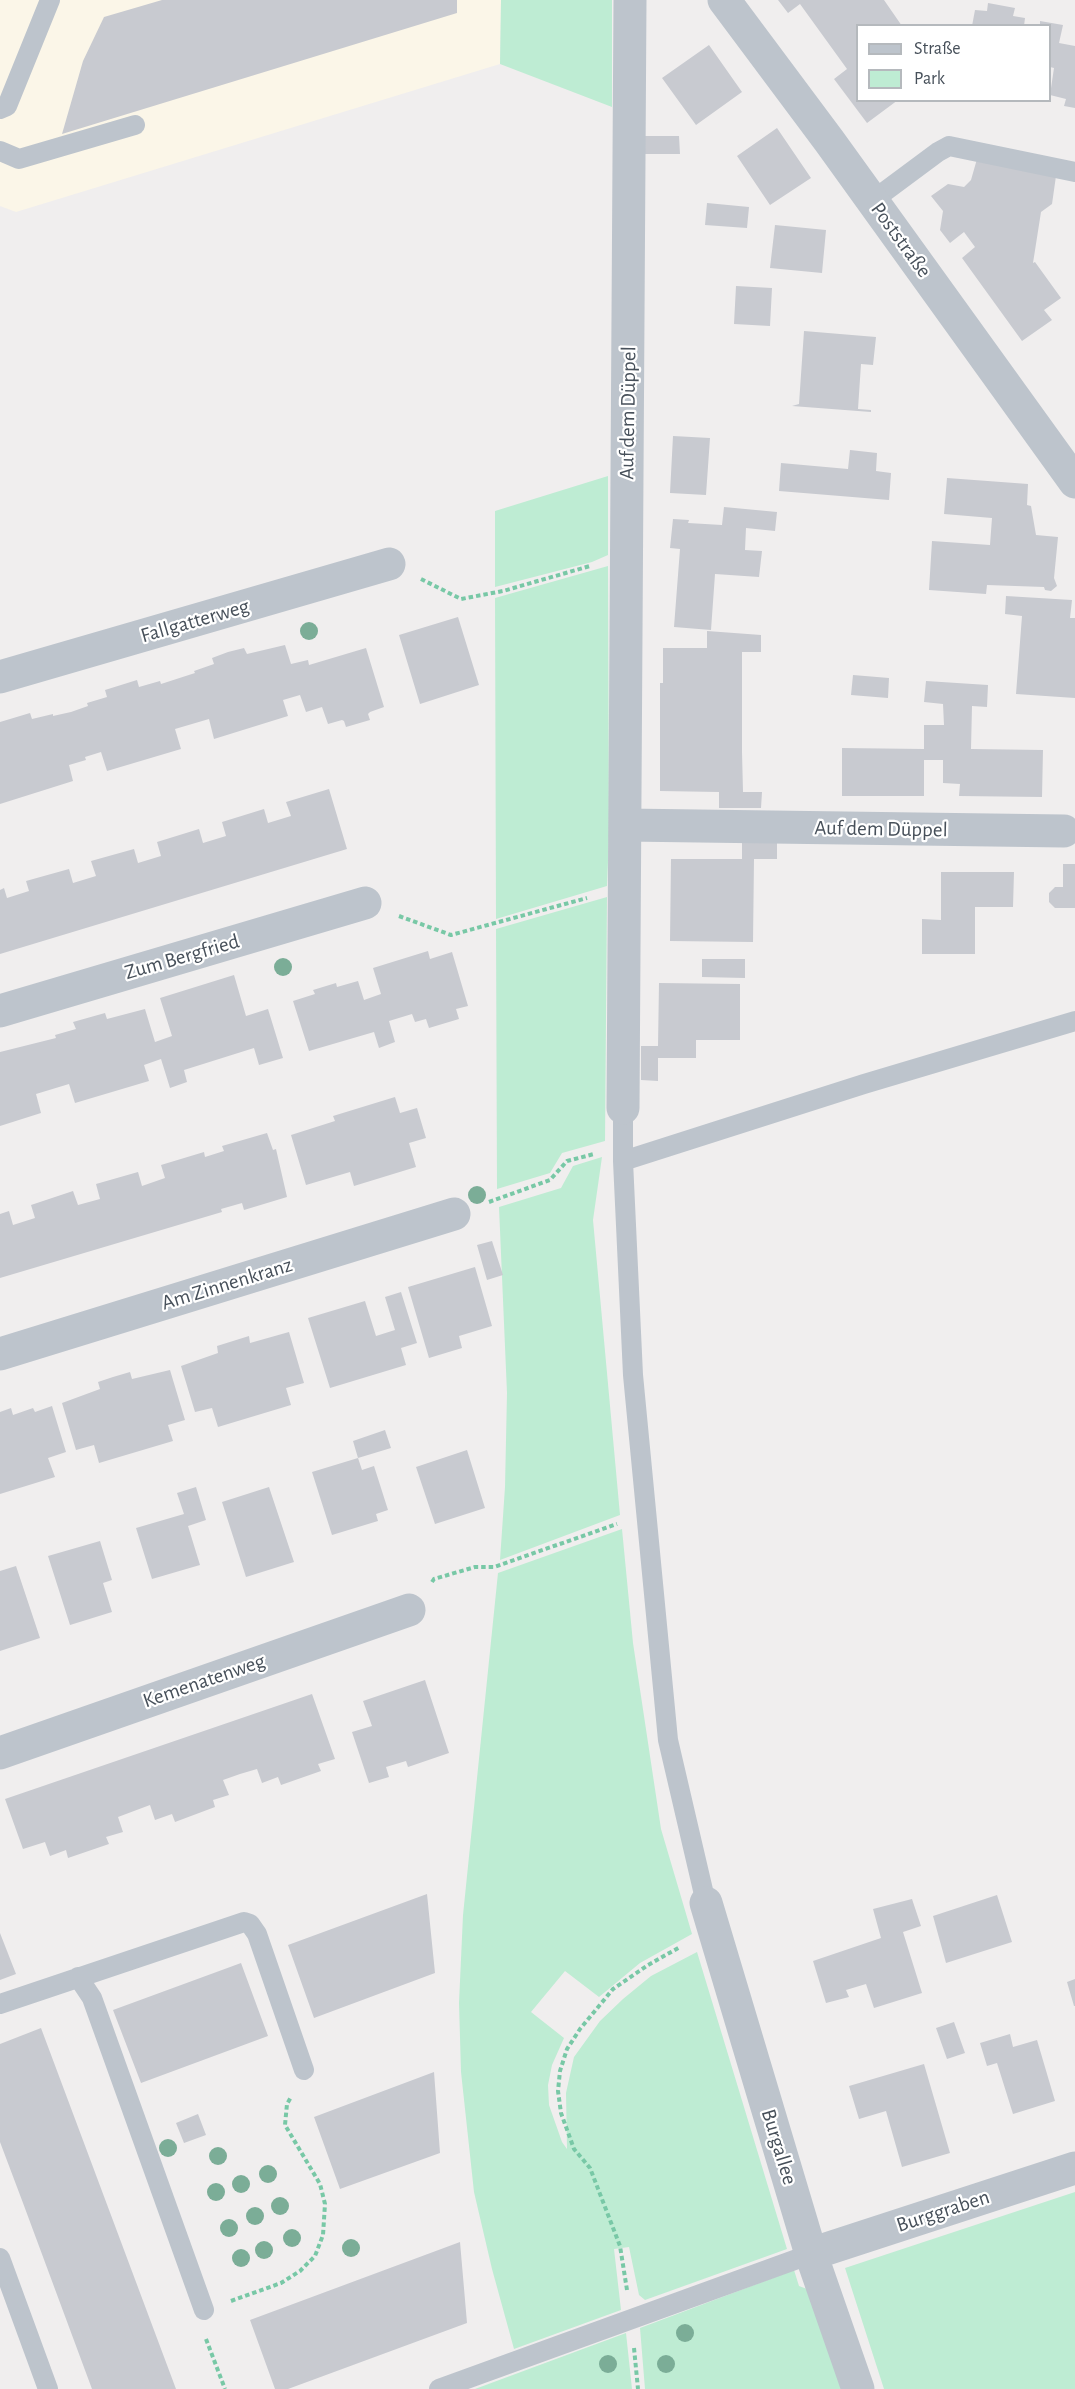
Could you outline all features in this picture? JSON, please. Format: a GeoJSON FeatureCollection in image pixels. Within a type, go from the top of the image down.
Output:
{"type":"FeatureCollection","features":[{"type":"Feature","properties":{"kind":"street","name":"Auf dem Düppel"},"geometry":{"type":"LineString","coordinates":[[623,1108],[630,0]]}},
{"type":"Feature","properties":{"kind":"street","name":"Poststraße"},"geometry":{"type":"LineString","coordinates":[[724,0],[1075,482]]}},
{"type":"Feature","properties":{"kind":"street","name":"Fallgatterweg"},"geometry":{"type":"LineString","coordinates":[[0,677],[389,564]]}},
{"type":"Feature","properties":{"kind":"street","name":"Auf dem Düppel"},"geometry":{"type":"LineString","coordinates":[[626,825],[1064,831]]}},
{"type":"Feature","properties":{"kind":"street","name":"Zum Bergfried"},"geometry":{"type":"LineString","coordinates":[[0,1011],[365,903]]}},
{"type":"Feature","properties":{"kind":"street","name":"Am Zinnenkranz"},"geometry":{"type":"LineString","coordinates":[[0,1354],[454,1214]]}},
{"type":"Feature","properties":{"kind":"street","name":"Kemenatenweg"},"geometry":{"type":"LineString","coordinates":[[0,1753],[409,1610]]}},
{"type":"Feature","properties":{"kind":"street","name":"Burgallee"},"geometry":{"type":"LineString","coordinates":[[710,1918],[811,2254],[858,2389]]}},
{"type":"Feature","properties":{"kind":"street","name":"Burggraben"},"geometry":{"type":"LineString","coordinates":[[811,2254],[1075,2168]]}},
{"type":"Feature","properties":{"kind":"lane"},"geometry":{"type":"LineString","coordinates":[[0,109],[7,105],[50,0]]}},
{"type":"Feature","properties":{"kind":"lane"},"geometry":{"type":"LineString","coordinates":[[0,151],[19,159],[135,124]]}},
{"type":"Feature","properties":{"kind":"lane"},"geometry":{"type":"LineString","coordinates":[[872,201],[949,146],[1075,172]]}},
{"type":"Feature","properties":{"kind":"lane"},"geometry":{"type":"LineString","coordinates":[[623,1154],[1075,1021]]}},
{"type":"Feature","properties":{"kind":"lane"},"geometry":{"type":"LineString","coordinates":[[623,1108],[633,1375],[668,1740],[710,1918]]}},
{"type":"Feature","properties":{"kind":"lane"},"geometry":{"type":"LineString","coordinates":[[0,2004],[238,1922],[250,1924],[257,1934],[304,2070]]}},
{"type":"Feature","properties":{"kind":"lane"},"geometry":{"type":"LineString","coordinates":[[78,1977],[92,1998],[204,2310]]}},
{"type":"Feature","properties":{"kind":"lane"},"geometry":{"type":"LineString","coordinates":[[439,2389],[811,2254]]}},
{"type":"Feature","properties":{"kind":"lane"},"geometry":{"type":"LineString","coordinates":[[0,2258],[48,2389]]}},
{"type":"Feature","properties":{"kind":"path"},"geometry":{"type":"LineString","coordinates":[[389,564],[461,598],[503,591],[610,560],[626,558]]}},
{"type":"Feature","properties":{"kind":"path"},"geometry":{"type":"LineString","coordinates":[[365,903],[451,935],[577,900],[625,890]]}},
{"type":"Feature","properties":{"kind":"path"},"geometry":{"type":"LineString","coordinates":[[454,1214],[550,1180],[567,1161],[623,1154]]}},
{"type":"Feature","properties":{"kind":"path"},"geometry":{"type":"LineString","coordinates":[[409,1610],[434,1579],[474,1567],[494,1567],[646,1514]]}},
{"type":"Feature","properties":{"kind":"path"},"geometry":{"type":"LineString","coordinates":[[632,2318],[620,2246],[590,2168],[574,2149],[561,2113],[558,2091],[560,2071],[567,2049],[580,2029],[614,1989],[676,1949],[710,1918]]}},
{"type":"Feature","properties":{"kind":"path"},"geometry":{"type":"LineString","coordinates":[[225,2389],[202,2328],[204,2310],[281,2283],[300,2271],[315,2256],[323,2235],[325,2204],[320,2184],[285,2125],[287,2104],[298,2087],[304,2070]]}},
{"type":"Feature","properties":{"kind":"shaded area"},"geometry":{"type":"Polygon","coordinates":[[[0,0],[501,0],[500,64],[16,212],[0,206],[0,0]]]}},
{"type":"Feature","properties":{"kind":"green space"},"geometry":{"type":"Polygon","coordinates":[[[501,0],[612,0],[612,107],[500,64],[501,0]]]}},
{"type":"Feature","properties":{"kind":"green space"},"geometry":{"type":"Polygon","coordinates":[[[608,476],[608,555],[592,562],[495,587],[495,511],[608,476]]]}},
{"type":"Feature","properties":{"kind":"green space"},"geometry":{"type":"Polygon","coordinates":[[[608,566],[609,838],[607,886],[496,919],[495,598],[608,566]]]}},
{"type":"Feature","properties":{"kind":"green space"},"geometry":{"type":"Polygon","coordinates":[[[607,897],[605,1141],[562,1153],[550,1173],[497,1189],[496,929],[607,897]]]}},
{"type":"Feature","properties":{"kind":"green space"},"geometry":{"type":"Polygon","coordinates":[[[602,1157],[593,1220],[620,1515],[500,1560],[505,1487],[507,1393],[499,1207],[561,1188],[573,1166],[602,1157]]]}},
{"type":"Feature","properties":{"kind":"green space"},"geometry":{"type":"Polygon","coordinates":[[[622,1529],[633,1643],[661,1829],[692,1934],[640,1963],[599,1997],[565,1971],[531,2012],[564,2038],[552,2065],[548,2085],[549,2105],[562,2142],[567,2149],[566,2093],[574,2057],[600,2021],[623,1999],[651,1976],[697,1952],[787,2249],[645,2300],[639,2295],[629,2247],[614,2249],[621,2310],[514,2349],[474,2192],[461,2072],[459,2003],[463,1915],[498,1573],[622,1529]]]}},
{"type":"Feature","properties":{"kind":"green space"},"geometry":{"type":"Polygon","coordinates":[[[1075,2192],[1075,2389],[884,2389],[845,2268],[1075,2192]]]}},
{"type":"Feature","properties":{"kind":"green space"},"geometry":{"type":"Polygon","coordinates":[[[794,2270],[799,2286],[807,2289],[845,2389],[645,2389],[640,2328],[794,2270]]]}},
{"type":"Feature","properties":{"kind":"green space"},"geometry":{"type":"Polygon","coordinates":[[[626,2333],[632,2389],[475,2389],[626,2333]]]}},
{"type":"Feature","properties":{"kind":"building"},"geometry":{"type":"Polygon","coordinates":[[[162,0],[457,0],[457,13],[62,134],[83,61],[104,17],[162,0]]]}},
{"type":"Feature","properties":{"kind":"building"},"geometry":{"type":"Polygon","coordinates":[[[778,0],[884,0],[901,24],[856,24],[856,102],[895,102],[867,123],[834,79],[847,69],[800,4],[788,13],[778,0]]]}},
{"type":"Feature","properties":{"kind":"building"},"geometry":{"type":"Polygon","coordinates":[[[988,3],[1015,8],[1013,16],[1025,18],[1024,24],[972,24],[975,10],[987,11],[988,3]]]}},
{"type":"Feature","properties":{"kind":"building"},"geometry":{"type":"Polygon","coordinates":[[[1040,21],[1063,25],[1059,43],[1075,46],[1075,108],[1064,106],[1066,99],[1051,95],[1054,68],[1051,67],[1051,24],[1040,24],[1040,21]]]}},
{"type":"Feature","properties":{"kind":"building"},"geometry":{"type":"Polygon","coordinates":[[[709,45],[742,92],[696,125],[662,78],[709,45]]]}},
{"type":"Feature","properties":{"kind":"building"},"geometry":{"type":"Polygon","coordinates":[[[777,128],[811,178],[770,205],[737,156],[777,128]]]}},
{"type":"Feature","properties":{"kind":"building"},"geometry":{"type":"Polygon","coordinates":[[[645,136],[679,136],[680,154],[645,154],[645,136]]]}},
{"type":"Feature","properties":{"kind":"building"},"geometry":{"type":"Polygon","coordinates":[[[977,159],[1056,176],[1052,204],[1041,212],[1033,263],[1035,262],[1061,298],[1044,310],[1052,320],[1022,341],[962,258],[975,247],[964,232],[950,243],[940,230],[943,211],[931,196],[948,184],[964,187],[971,180],[977,159]]]}},
{"type":"Feature","properties":{"kind":"building"},"geometry":{"type":"Polygon","coordinates":[[[707,203],[749,207],[747,228],[705,225],[707,203]]]}},
{"type":"Feature","properties":{"kind":"building"},"geometry":{"type":"Polygon","coordinates":[[[775,225],[826,230],[822,273],[770,268],[775,225]]]}},
{"type":"Feature","properties":{"kind":"building"},"geometry":{"type":"Polygon","coordinates":[[[736,286],[772,288],[770,326],[734,324],[736,286]]]}},
{"type":"Feature","properties":{"kind":"building"},"geometry":{"type":"Polygon","coordinates":[[[804,331],[876,337],[873,365],[861,364],[858,409],[871,410],[871,412],[792,406],[799,404],[804,331]]]}},
{"type":"Feature","properties":{"kind":"building"},"geometry":{"type":"Polygon","coordinates":[[[673,436],[710,438],[706,495],[670,493],[673,436]]]}},
{"type":"Feature","properties":{"kind":"building"},"geometry":{"type":"Polygon","coordinates":[[[850,450],[877,453],[876,471],[891,473],[889,500],[779,491],[781,463],[848,469],[850,450]]]}},
{"type":"Feature","properties":{"kind":"building"},"geometry":{"type":"Polygon","coordinates":[[[947,478],[1028,484],[1027,505],[1031,506],[1036,535],[1058,537],[1054,578],[1057,586],[1051,591],[1045,590],[1044,587],[987,585],[986,594],[929,590],[932,541],[990,545],[992,518],[944,514],[947,478]]]}},
{"type":"Feature","properties":{"kind":"building"},"geometry":{"type":"Polygon","coordinates":[[[724,507],[777,512],[775,531],[746,528],[745,550],[762,551],[759,577],[715,574],[711,630],[674,627],[680,549],[670,548],[673,519],[689,520],[688,523],[722,525],[724,507]]]}},
{"type":"Feature","properties":{"kind":"building"},"geometry":{"type":"Polygon","coordinates":[[[1006,596],[1072,600],[1070,618],[1075,618],[1075,698],[1016,694],[1022,616],[1005,614],[1006,596]]]}},
{"type":"Feature","properties":{"kind":"building"},"geometry":{"type":"Polygon","coordinates":[[[458,617],[479,685],[420,704],[399,635],[458,617]]]}},
{"type":"Feature","properties":{"kind":"building"},"geometry":{"type":"Polygon","coordinates":[[[707,631],[761,635],[761,652],[742,652],[742,752],[743,792],[762,792],[761,808],[719,808],[719,792],[660,791],[660,683],[663,683],[663,648],[707,648],[707,631]]]}},
{"type":"Feature","properties":{"kind":"building"},"geometry":{"type":"Polygon","coordinates":[[[285,645],[291,664],[308,660],[309,665],[366,648],[384,707],[370,712],[368,714],[370,720],[346,727],[342,720],[328,724],[322,707],[306,712],[300,695],[283,700],[288,716],[214,739],[209,719],[175,729],[181,749],[107,771],[101,752],[69,765],[73,781],[0,804],[0,722],[30,713],[32,719],[71,712],[88,706],[87,703],[107,697],[105,690],[137,680],[139,687],[160,681],[161,684],[214,664],[212,658],[228,652],[244,648],[247,654],[285,645]]]}},
{"type":"Feature","properties":{"kind":"building"},"geometry":{"type":"Polygon","coordinates":[[[853,675],[889,678],[888,698],[851,695],[853,675]]]}},
{"type":"Feature","properties":{"kind":"building"},"geometry":{"type":"Polygon","coordinates":[[[926,681],[988,685],[987,707],[972,706],[971,749],[1043,750],[1042,797],[959,796],[960,784],[943,783],[943,760],[924,760],[924,796],[842,796],[842,748],[924,749],[924,725],[944,725],[943,704],[924,702],[926,681]]]}},
{"type":"Feature","properties":{"kind":"building"},"geometry":{"type":"Polygon","coordinates":[[[329,789],[347,849],[0,954],[0,890],[4,888],[7,898],[29,891],[26,881],[69,869],[73,883],[96,876],[91,861],[134,849],[138,863],[161,856],[157,842],[199,829],[203,843],[226,836],[222,822],[264,809],[268,823],[291,816],[286,802],[329,789]]]}},
{"type":"Feature","properties":{"kind":"building"},"geometry":{"type":"Polygon","coordinates":[[[742,841],[777,841],[777,859],[754,859],[753,942],[670,941],[671,859],[742,859],[742,841]]]}},
{"type":"Feature","properties":{"kind":"building"},"geometry":{"type":"Polygon","coordinates":[[[1063,864],[1075,864],[1075,908],[1055,908],[1049,902],[1049,893],[1055,887],[1063,887],[1063,864]]]}},
{"type":"Feature","properties":{"kind":"building"},"geometry":{"type":"Polygon","coordinates":[[[941,872],[1014,872],[1013,907],[975,907],[975,954],[922,954],[922,919],[941,920],[941,872]]]}},
{"type":"Feature","properties":{"kind":"building"},"geometry":{"type":"Polygon","coordinates":[[[428,951],[430,959],[452,952],[468,1006],[456,1009],[459,1019],[429,1028],[426,1019],[415,1022],[412,1014],[389,1021],[395,1042],[379,1048],[374,1032],[309,1051],[293,1001],[315,994],[313,990],[336,983],[337,987],[358,981],[364,1000],[381,994],[373,968],[428,951]]]}},
{"type":"Feature","properties":{"kind":"building"},"geometry":{"type":"Polygon","coordinates":[[[702,959],[745,959],[745,978],[702,977],[702,959]]]}},
{"type":"Feature","properties":{"kind":"building"},"geometry":{"type":"Polygon","coordinates":[[[234,975],[246,1016],[268,1009],[283,1058],[259,1065],[254,1048],[184,1070],[187,1082],[170,1088],[161,1059],[144,1065],[149,1081],[75,1103],[69,1084],[36,1094],[41,1113],[0,1126],[0,1052],[56,1038],[55,1035],[76,1029],[73,1022],[105,1013],[107,1019],[145,1009],[155,1042],[172,1036],[160,998],[234,975]]]}},
{"type":"Feature","properties":{"kind":"building"},"geometry":{"type":"Polygon","coordinates":[[[659,983],[740,984],[740,1040],[696,1040],[696,1058],[658,1058],[658,1081],[641,1080],[641,1046],[658,1046],[659,983]]]}},
{"type":"Feature","properties":{"kind":"building"},"geometry":{"type":"Polygon","coordinates":[[[395,1097],[400,1113],[417,1108],[426,1138],[409,1143],[416,1167],[354,1186],[350,1172],[306,1185],[291,1135],[335,1121],[333,1116],[395,1097]]]}},
{"type":"Feature","properties":{"kind":"building"},"geometry":{"type":"Polygon","coordinates":[[[267,1133],[273,1150],[276,1149],[287,1197],[244,1210],[242,1203],[221,1209],[222,1212],[0,1278],[0,1214],[9,1211],[13,1225],[35,1218],[31,1205],[73,1191],[78,1205],[100,1199],[96,1184],[138,1172],[142,1186],[165,1178],[161,1165],[204,1152],[205,1157],[224,1151],[222,1146],[267,1133]]]}},
{"type":"Feature","properties":{"kind":"building"},"geometry":{"type":"Polygon","coordinates":[[[492,1241],[503,1275],[487,1280],[477,1245],[492,1241]]]}},
{"type":"Feature","properties":{"kind":"building"},"geometry":{"type":"Polygon","coordinates":[[[475,1267],[492,1326],[459,1336],[462,1348],[429,1358],[408,1287],[475,1267]]]}},
{"type":"Feature","properties":{"kind":"building"},"geometry":{"type":"Polygon","coordinates":[[[401,1292],[417,1343],[401,1348],[406,1365],[330,1388],[308,1318],[365,1301],[376,1336],[395,1330],[385,1297],[401,1292]]]}},
{"type":"Feature","properties":{"kind":"building"},"geometry":{"type":"Polygon","coordinates":[[[289,1332],[304,1383],[286,1388],[291,1405],[218,1427],[212,1408],[195,1412],[181,1366],[218,1353],[217,1346],[249,1336],[250,1343],[289,1332]]]}},
{"type":"Feature","properties":{"kind":"building"},"geometry":{"type":"Polygon","coordinates":[[[170,1370],[185,1420],[168,1425],[173,1441],[99,1463],[94,1445],[76,1450],[62,1403],[100,1389],[98,1382],[113,1377],[130,1372],[132,1379],[170,1370]]]}},
{"type":"Feature","properties":{"kind":"building"},"geometry":{"type":"Polygon","coordinates":[[[52,1406],[66,1452],[48,1458],[55,1477],[0,1494],[0,1412],[11,1408],[13,1415],[33,1408],[35,1412],[52,1406]]]}},
{"type":"Feature","properties":{"kind":"building"},"geometry":{"type":"Polygon","coordinates":[[[385,1430],[391,1448],[358,1458],[353,1441],[385,1430]]]}},
{"type":"Feature","properties":{"kind":"building"},"geometry":{"type":"Polygon","coordinates":[[[467,1450],[485,1508],[435,1524],[416,1467],[467,1450]]]}},
{"type":"Feature","properties":{"kind":"building"},"geometry":{"type":"Polygon","coordinates":[[[358,1458],[362,1470],[374,1466],[388,1510],[376,1514],[378,1521],[332,1535],[312,1472],[358,1458]]]}},
{"type":"Feature","properties":{"kind":"building"},"geometry":{"type":"Polygon","coordinates":[[[196,1487],[206,1520],[188,1526],[200,1565],[152,1579],[136,1528],[184,1514],[177,1493],[196,1487]]]}},
{"type":"Feature","properties":{"kind":"building"},"geometry":{"type":"Polygon","coordinates":[[[269,1487],[294,1562],[246,1577],[222,1502],[269,1487]]]}},
{"type":"Feature","properties":{"kind":"building"},"geometry":{"type":"Polygon","coordinates":[[[100,1541],[112,1580],[103,1583],[112,1612],[70,1625],[48,1556],[100,1541]]]}},
{"type":"Feature","properties":{"kind":"building"},"geometry":{"type":"Polygon","coordinates":[[[16,1566],[40,1638],[0,1651],[0,1571],[16,1566]]]}},
{"type":"Feature","properties":{"kind":"building"},"geometry":{"type":"Polygon","coordinates":[[[425,1680],[449,1753],[408,1767],[406,1761],[386,1767],[389,1777],[369,1783],[352,1732],[372,1726],[363,1701],[425,1680]]]}},
{"type":"Feature","properties":{"kind":"building"},"geometry":{"type":"Polygon","coordinates":[[[312,1694],[335,1759],[318,1764],[321,1771],[281,1785],[278,1777],[262,1783],[257,1769],[240,1774],[223,1780],[229,1795],[213,1800],[215,1807],[175,1822],[172,1814],[155,1820],[150,1805],[118,1817],[123,1832],[106,1837],[109,1844],[68,1858],[66,1850],[50,1856],[45,1842],[23,1849],[5,1799],[312,1694]]]}},
{"type":"Feature","properties":{"kind":"building"},"geometry":{"type":"Polygon","coordinates":[[[427,1894],[435,1973],[314,2018],[288,1945],[427,1894]]]}},
{"type":"Feature","properties":{"kind":"building"},"geometry":{"type":"Polygon","coordinates":[[[997,1895],[1012,1942],[946,1963],[933,1916],[997,1895]]]}},
{"type":"Feature","properties":{"kind":"building"},"geometry":{"type":"Polygon","coordinates":[[[912,1899],[921,1926],[903,1932],[922,1993],[874,2008],[866,1984],[846,1990],[849,1997],[826,2003],[813,1961],[881,1938],[873,1909],[912,1899]]]}},
{"type":"Feature","properties":{"kind":"building"},"geometry":{"type":"Polygon","coordinates":[[[0,1933],[16,1974],[0,1980],[0,1933]]]}},
{"type":"Feature","properties":{"kind":"building"},"geometry":{"type":"Polygon","coordinates":[[[241,1963],[268,2036],[141,2083],[113,2010],[241,1963]]]}},
{"type":"Feature","properties":{"kind":"building"},"geometry":{"type":"Polygon","coordinates":[[[1075,1979],[1075,2006],[1074,2006],[1067,1982],[1075,1979]]]}},
{"type":"Feature","properties":{"kind":"building"},"geometry":{"type":"Polygon","coordinates":[[[954,2022],[965,2053],[947,2059],[936,2028],[954,2022]]]}},
{"type":"Feature","properties":{"kind":"building"},"geometry":{"type":"Polygon","coordinates":[[[41,2028],[176,2389],[92,2389],[0,2142],[0,2044],[41,2028]]]}},
{"type":"Feature","properties":{"kind":"building"},"geometry":{"type":"Polygon","coordinates":[[[1010,2034],[1013,2047],[1037,2040],[1055,2101],[1013,2114],[997,2063],[987,2066],[980,2043],[1010,2034]]]}},
{"type":"Feature","properties":{"kind":"building"},"geometry":{"type":"Polygon","coordinates":[[[924,2064],[950,2153],[902,2167],[886,2111],[859,2119],[849,2086],[924,2064]]]}},
{"type":"Feature","properties":{"kind":"building"},"geometry":{"type":"Polygon","coordinates":[[[434,2072],[440,2153],[340,2189],[314,2117],[434,2072]]]}},
{"type":"Feature","properties":{"kind":"building"},"geometry":{"type":"Polygon","coordinates":[[[198,2114],[206,2135],[184,2143],[176,2123],[198,2114]]]}},
{"type":"Feature","properties":{"kind":"building"},"geometry":{"type":"Polygon","coordinates":[[[460,2242],[467,2323],[288,2389],[275,2389],[250,2320],[460,2242]]]}}]}
